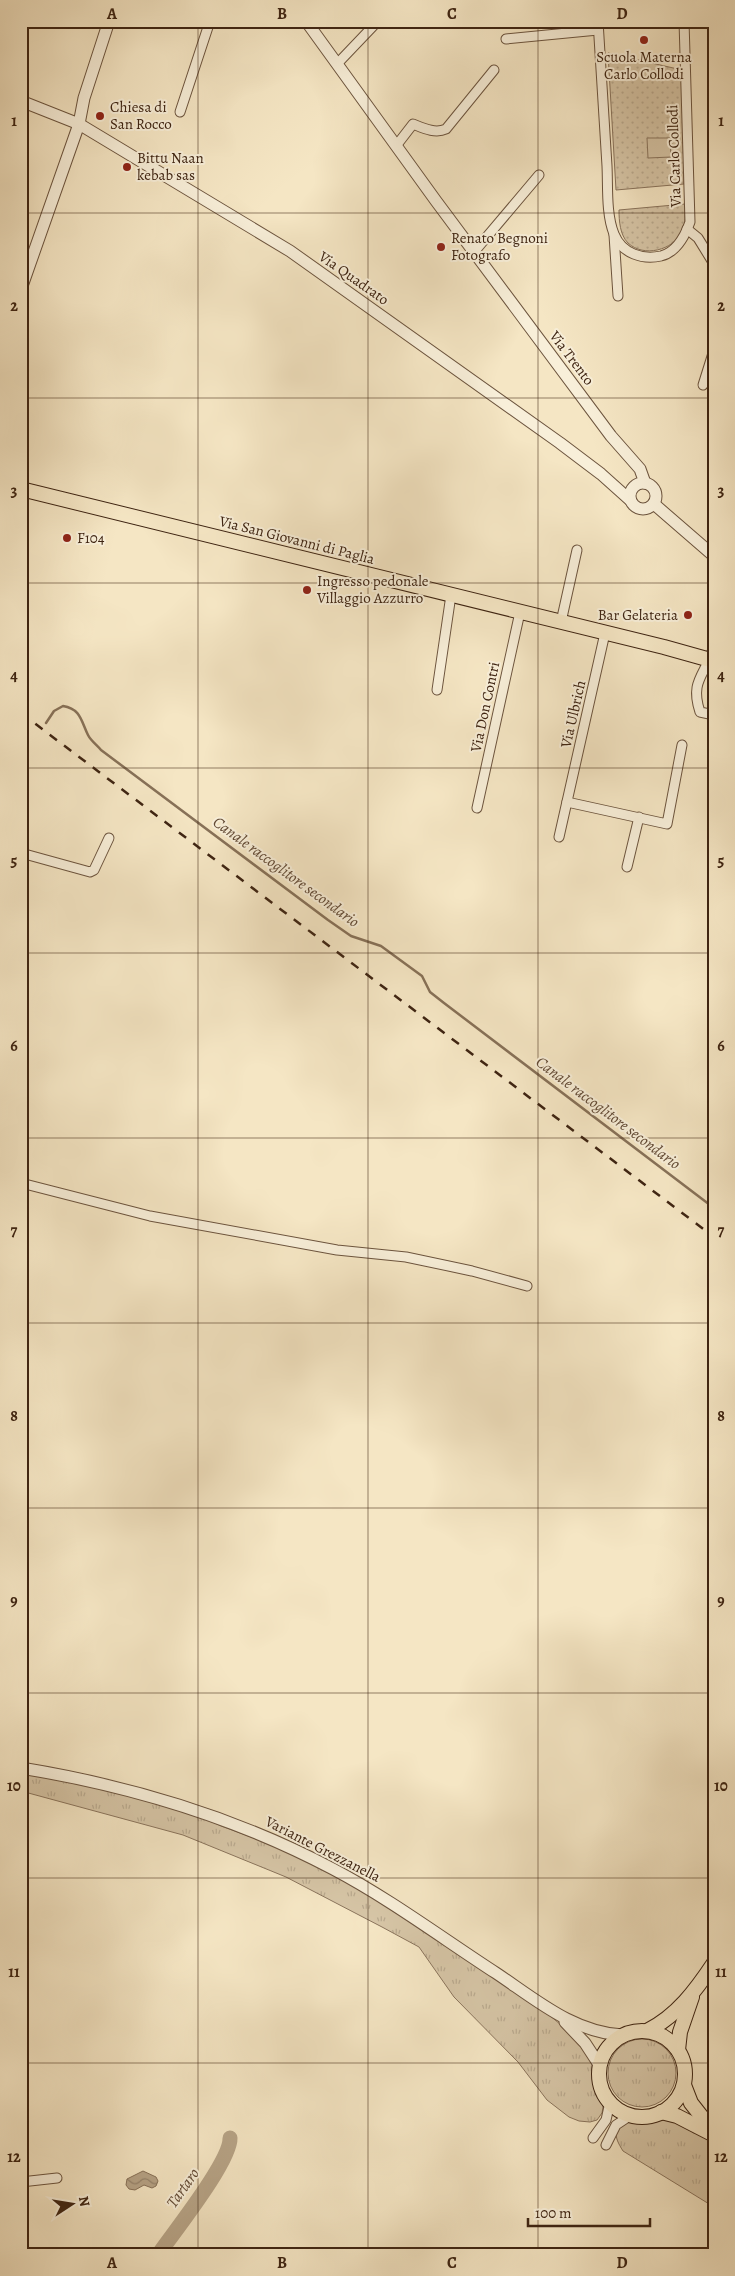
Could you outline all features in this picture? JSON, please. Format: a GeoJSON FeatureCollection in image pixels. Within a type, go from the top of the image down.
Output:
{"type":"FeatureCollection","features":[{"type":"Feature","properties":{"kind":"main road","name":"Via San Giovanni di Paglia"},"geometry":{"type":"LineString","coordinates":[[21,489],[712,661]]}},
{"type":"Feature","properties":{"kind":"main road"},"geometry":{"type":"LineString","coordinates":[[647,2031],[667,2018],[694,1992],[714,1963]]}},
{"type":"Feature","properties":{"kind":"main road"},"geometry":{"type":"LineString","coordinates":[[678,2050],[680,2032],[694,1992]]}},
{"type":"Feature","properties":{"kind":"main road","name":"Variante Grezzanella"},"geometry":{"type":"LineString","coordinates":[[623,2035],[639,2030],[647,2031]]}},
{"type":"Feature","properties":{"kind":"main road"},"geometry":{"type":"LineString","coordinates":[[647,2031],[665,2037],[678,2050],[684,2067],[684,2084],[691,2103],[714,2133]]}},
{"type":"Feature","properties":{"kind":"main road"},"geometry":{"type":"LineString","coordinates":[[600,2066],[608,2048],[623,2035]]}},
{"type":"Feature","properties":{"kind":"main road","name":"Variante Grezzanella"},"geometry":{"type":"LineString","coordinates":[[600,2066],[602,2090],[610,2102]]}},
{"type":"Feature","properties":{"kind":"main road"},"geometry":{"type":"LineString","coordinates":[[610,2102],[616,2108],[631,2115],[650,2116],[662,2112],[672,2105],[679,2096],[684,2084]]}},
{"type":"Feature","properties":{"kind":"main road"},"geometry":{"type":"LineString","coordinates":[[662,2112],[714,2133]]}},
{"type":"Feature","properties":{"kind":"street"},"geometry":{"type":"LineString","coordinates":[[21,289],[78,124],[108,21]]}},
{"type":"Feature","properties":{"kind":"street"},"geometry":{"type":"LineString","coordinates":[[180,112],[210,21]]}},
{"type":"Feature","properties":{"kind":"street","name":"Via Trento"},"geometry":{"type":"LineString","coordinates":[[306,21],[396,146],[611,436],[640,469],[645,483]]}},
{"type":"Feature","properties":{"kind":"street"},"geometry":{"type":"LineString","coordinates":[[337,64],[378,21]]}},
{"type":"Feature","properties":{"kind":"street","name":"Via Carlo Collodi"},"geometry":{"type":"LineString","coordinates":[[614,235],[630,253],[641,257],[654,257],[668,254],[681,240],[690,222],[684,21]]}},
{"type":"Feature","properties":{"kind":"street"},"geometry":{"type":"LineString","coordinates":[[506,39],[598,26],[609,202],[614,235],[618,296]]}},
{"type":"Feature","properties":{"kind":"street"},"geometry":{"type":"LineString","coordinates":[[396,146],[413,124],[441,132],[446,129],[494,70]]}},
{"type":"Feature","properties":{"kind":"street","name":"Via Quadrato"},"geometry":{"type":"LineString","coordinates":[[21,101],[78,124],[290,250],[631,494],[635,507],[643,510],[654,504]]}},
{"type":"Feature","properties":{"kind":"street"},"geometry":{"type":"LineString","coordinates":[[474,252],[539,176]]}},
{"type":"Feature","properties":{"kind":"street","name":"Via Carlo Collodi"},"geometry":{"type":"LineString","coordinates":[[687,229],[698,238],[714,264]]}},
{"type":"Feature","properties":{"kind":"street"},"geometry":{"type":"LineString","coordinates":[[703,385],[714,350]]}},
{"type":"Feature","properties":{"kind":"street"},"geometry":{"type":"LineString","coordinates":[[631,494],[638,484],[645,483],[653,487],[656,491],[654,504],[714,556]]}},
{"type":"Feature","properties":{"kind":"street"},"geometry":{"type":"LineString","coordinates":[[561,622],[576,550]]}},
{"type":"Feature","properties":{"kind":"street"},"geometry":{"type":"LineString","coordinates":[[437,690],[451,595]]}},
{"type":"Feature","properties":{"kind":"street","name":"Via Don Contri"},"geometry":{"type":"LineString","coordinates":[[477,808],[520,612]]}},
{"type":"Feature","properties":{"kind":"street","name":"Via Ulbrich"},"geometry":{"type":"LineString","coordinates":[[559,837],[605,633]]}},
{"type":"Feature","properties":{"kind":"street"},"geometry":{"type":"LineString","coordinates":[[714,645],[712,661],[699,678],[695,688],[700,712],[714,715]]}},
{"type":"Feature","properties":{"kind":"street"},"geometry":{"type":"LineString","coordinates":[[567,802],[667,824],[682,746]]}},
{"type":"Feature","properties":{"kind":"street"},"geometry":{"type":"LineString","coordinates":[[627,867],[639,818]]}},
{"type":"Feature","properties":{"kind":"street"},"geometry":{"type":"LineString","coordinates":[[21,853],[90,872],[94,870],[109,838]]}},
{"type":"Feature","properties":{"kind":"street"},"geometry":{"type":"LineString","coordinates":[[21,1183],[150,1216],[337,1250],[406,1257],[472,1271],[527,1286]]}},
{"type":"Feature","properties":{"kind":"street","name":"Variante Grezzanella"},"geometry":{"type":"LineString","coordinates":[[21,1768],[83,1778],[154,1796],[223,1819],[285,1844],[335,1870],[380,1897],[554,2012],[594,2032],[623,2035]]}},
{"type":"Feature","properties":{"kind":"street","name":"Variante Grezzanella"},"geometry":{"type":"LineString","coordinates":[[554,2012],[585,2043],[600,2066]]}},
{"type":"Feature","properties":{"kind":"street"},"geometry":{"type":"LineString","coordinates":[[594,2138],[606,2120],[610,2102]]}},
{"type":"Feature","properties":{"kind":"street"},"geometry":{"type":"LineString","coordinates":[[606,2145],[616,2125],[631,2115]]}},
{"type":"Feature","properties":{"kind":"street"},"geometry":{"type":"LineString","coordinates":[[21,2182],[57,2178]]}},
{"type":"Feature","properties":{"kind":"green space"},"geometry":{"type":"Polygon","coordinates":[[[608,53],[682,70],[684,184],[616,190],[608,53]]]}},
{"type":"Feature","properties":{"kind":"green space"},"geometry":{"type":"Polygon","coordinates":[[[647,138],[670,138],[671,157],[648,158],[647,138]]]}},
{"type":"Feature","properties":{"kind":"green space"},"geometry":{"type":"Polygon","coordinates":[[[685,204],[685,222],[682,232],[678,238],[665,247],[658,250],[642,250],[628,243],[623,236],[619,210],[685,204]]]}},
{"type":"Feature","properties":{"kind":"green space"},"geometry":{"type":"Polygon","coordinates":[[[21,1771],[100,1785],[197,1814],[221,1826],[292,1852],[380,1901],[547,2013],[583,2044],[593,2064],[596,2089],[604,2102],[602,2113],[597,2120],[590,2122],[579,2121],[569,2117],[547,2100],[518,2062],[454,1997],[419,1947],[286,1877],[183,1835],[21,1791],[21,1771]]]}},
{"type":"Feature","properties":{"kind":"green space"},"geometry":{"type":"Polygon","coordinates":[[[642,2039],[655,2042],[666,2049],[673,2060],[676,2073],[673,2086],[666,2097],[655,2104],[642,2107],[629,2104],[618,2097],[611,2086],[608,2073],[611,2060],[618,2049],[629,2042],[642,2039]]]}},
{"type":"Feature","properties":{"kind":"green space"},"geometry":{"type":"Polygon","coordinates":[[[661,2116],[693,2127],[714,2143],[714,2207],[623,2151],[620,2146],[616,2137],[617,2130],[627,2119],[661,2116]]]}},
{"type":"Feature","properties":{"kind":"water"},"geometry":{"type":"Polygon","coordinates":[[[143,2171],[156,2177],[158,2181],[156,2186],[152,2188],[144,2185],[135,2190],[129,2189],[126,2185],[127,2179],[143,2171]]]}},
{"type":"Feature","properties":{"kind":"waterway","name":"Canale raccoglitore secondario"},"geometry":{"type":"LineString","coordinates":[[46,723],[54,711],[63,706],[74,710],[80,716],[89,737],[101,750],[328,920],[351,936],[381,946],[422,976],[430,992],[714,1208]]}},
{"type":"Feature","properties":{"kind":"waterway","name":"Tartaro"},"geometry":{"type":"LineString","coordinates":[[158,2255],[212,2179],[228,2149],[230,2138]]}},
{"type":"Feature","properties":{"kind":"railway"},"geometry":{"type":"LineString","coordinates":[[21,713],[714,1237]]}},
{"type":"Feature","properties":{"kind":"place","name":"Scuola Materna Carlo Collodi"},"geometry":{"type":"Point","coordinates":[644,40]}},
{"type":"Feature","properties":{"kind":"place","name":"Chiesa di San Rocco"},"geometry":{"type":"Point","coordinates":[100,116]}},
{"type":"Feature","properties":{"kind":"place","name":"Bittu Naan kebab sas"},"geometry":{"type":"Point","coordinates":[127,167]}},
{"type":"Feature","properties":{"kind":"place","name":"Renato Begnoni Fotografo"},"geometry":{"type":"Point","coordinates":[441,247]}},
{"type":"Feature","properties":{"kind":"place","name":"F104"},"geometry":{"type":"Point","coordinates":[67,538]}},
{"type":"Feature","properties":{"kind":"place","name":"Ingresso pedonale Villaggio Azzurro"},"geometry":{"type":"Point","coordinates":[307,590]}},
{"type":"Feature","properties":{"kind":"place","name":"Bar Gelateria"},"geometry":{"type":"Point","coordinates":[688,615]}}]}
